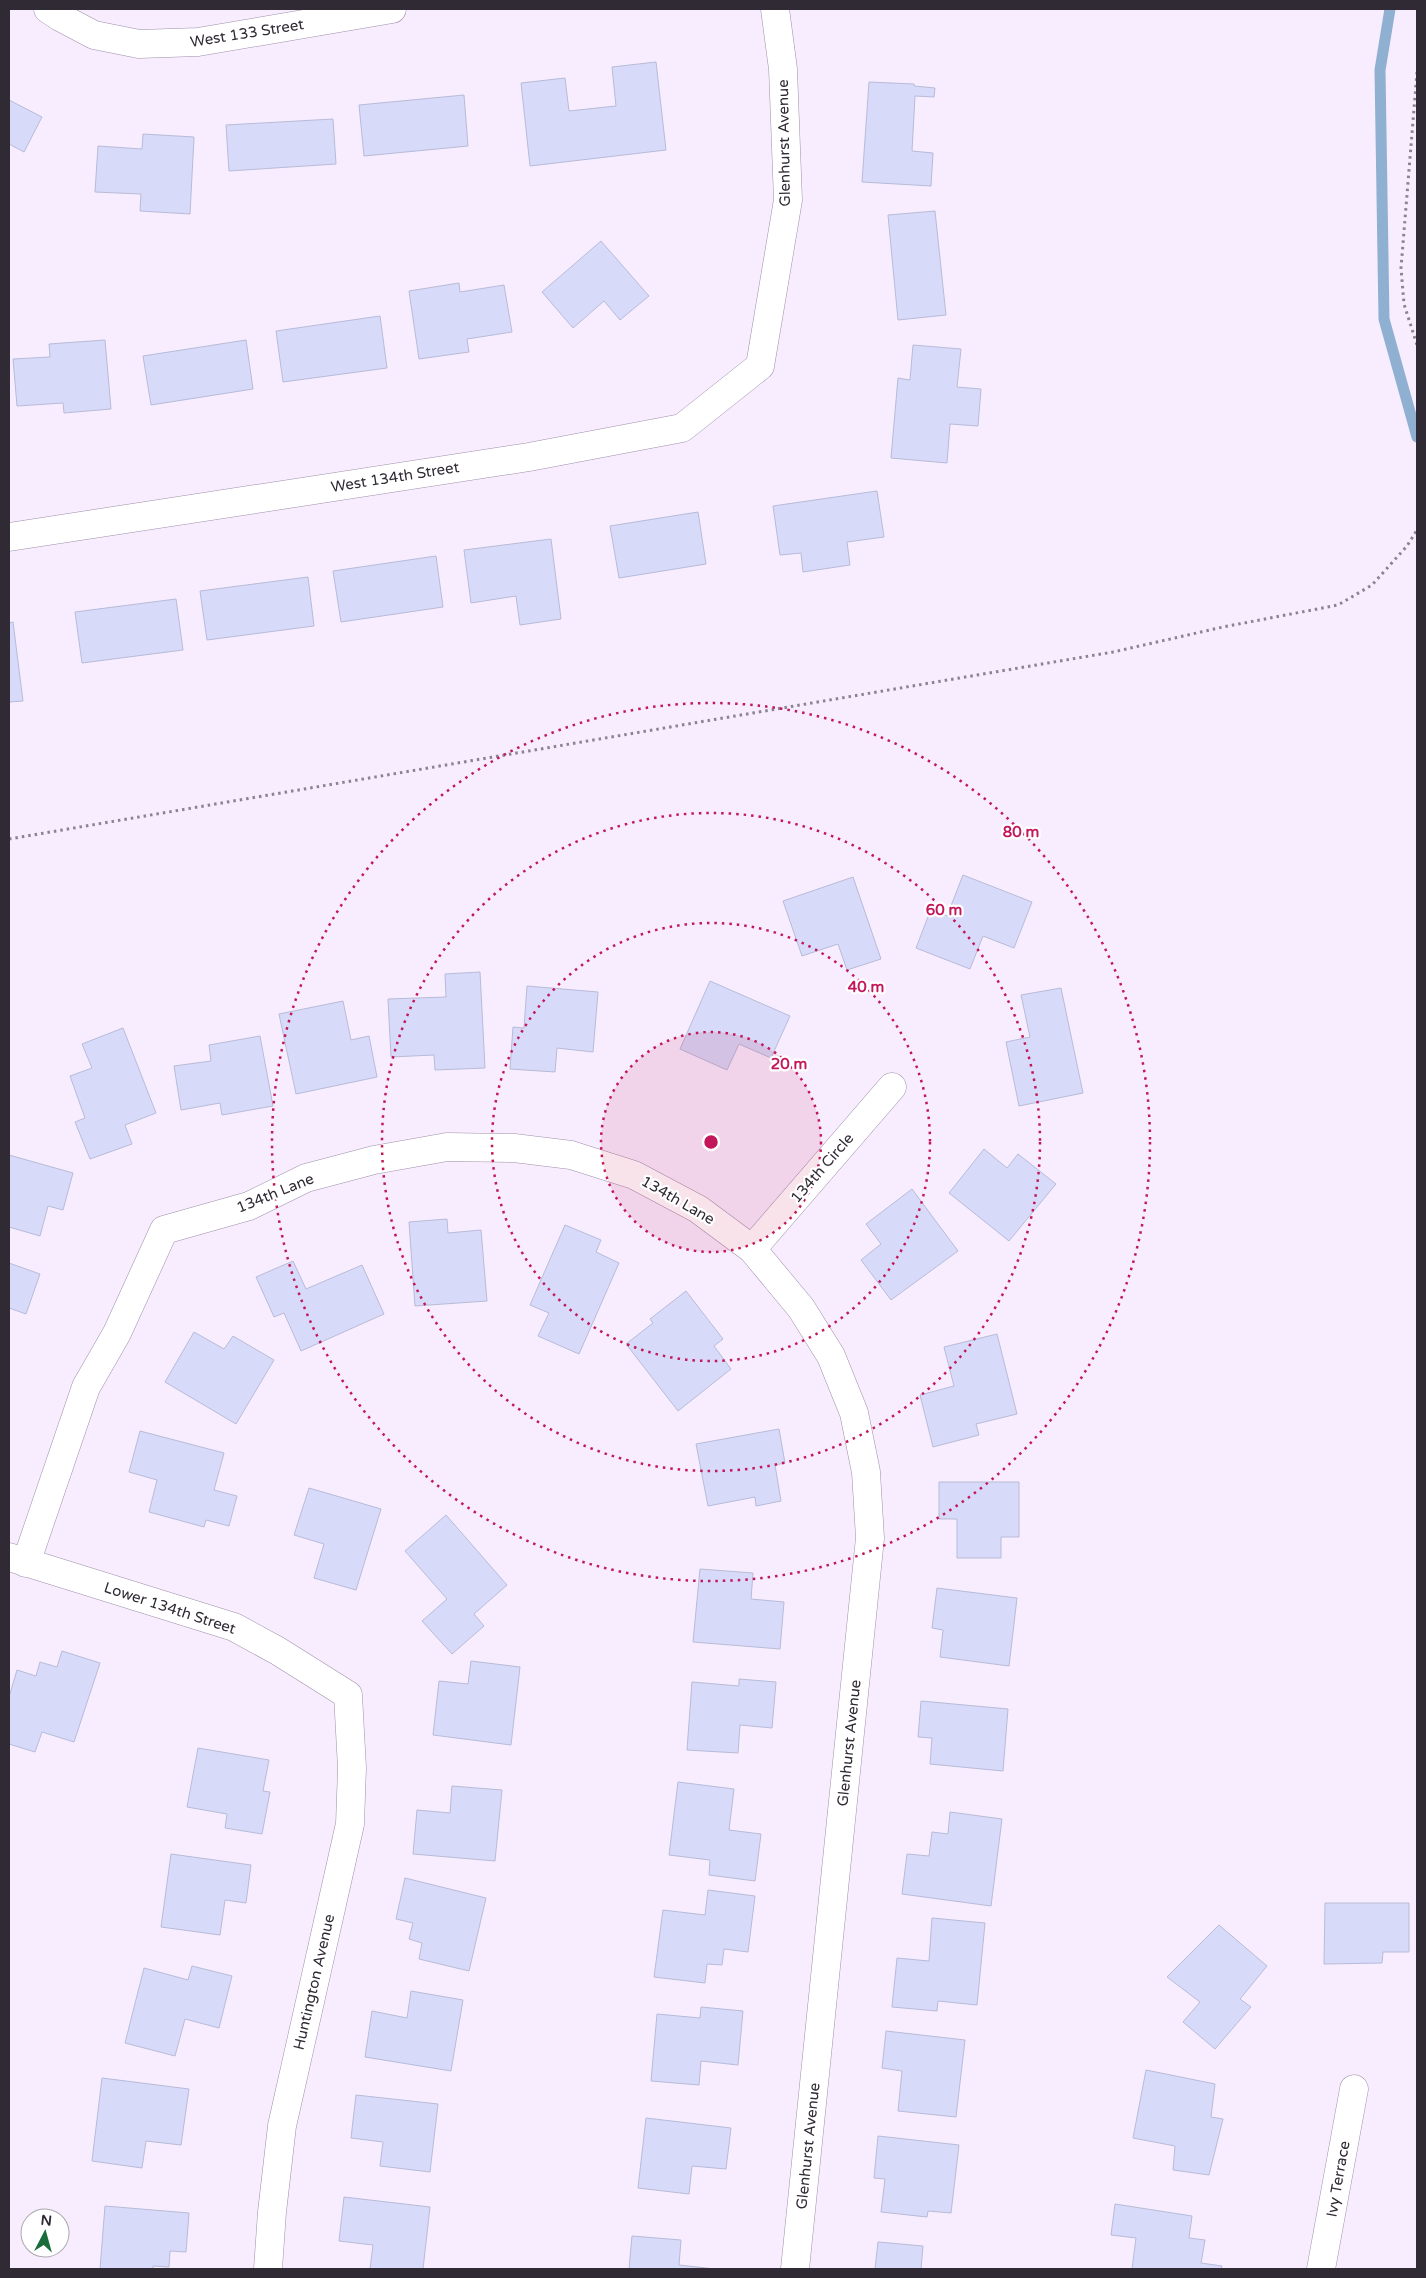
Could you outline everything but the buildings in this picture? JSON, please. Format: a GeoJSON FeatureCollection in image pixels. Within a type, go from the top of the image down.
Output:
{"type":"FeatureCollection","features":[{"type":"Feature","properties":{"kind":"street","name":"West 133 Street"},"geometry":{"type":"LineString","coordinates":[[48,9],[60,18],[94,35],[138,44],[198,42],[392,9]]}},
{"type":"Feature","properties":{"kind":"street","name":"Glenhurst Avenue"},"geometry":{"type":"LineString","coordinates":[[760,366],[788,200],[783,69],[775,9]]}},
{"type":"Feature","properties":{"kind":"street","name":"West 134th Street"},"geometry":{"type":"LineString","coordinates":[[9,537],[519,458],[682,428],[760,366]]}},
{"type":"Feature","properties":{"kind":"street","name":"134th Circle"},"geometry":{"type":"LineString","coordinates":[[752,1248],[892,1087]]}},
{"type":"Feature","properties":{"kind":"street","name":"134th Lane"},"geometry":{"type":"LineString","coordinates":[[17,1560],[86,1387],[117,1332],[164,1230],[249,1206],[306,1178],[374,1160],[447,1147],[514,1148],[571,1155],[634,1175],[698,1208],[752,1248]]}},
{"type":"Feature","properties":{"kind":"street","name":"Glenhurst Avenue"},"geometry":{"type":"LineString","coordinates":[[752,1248],[801,1308],[832,1356],[854,1413],[866,1472],[870,1538],[795,2269]]}},
{"type":"Feature","properties":{"kind":"street","name":"Lower 134th Street"},"geometry":{"type":"LineString","coordinates":[[17,1560],[234,1627],[278,1651],[348,1694]]}},
{"type":"Feature","properties":{"kind":"street","name":"Huntington Avenue"},"geometry":{"type":"LineString","coordinates":[[268,2269],[272,2212],[282,2126],[350,1824],[352,1768],[348,1694]]}},
{"type":"Feature","properties":{"kind":"street","name":"Ivy Terrace"},"geometry":{"type":"LineString","coordinates":[[1321,2269],[1354,2089]]}},
{"type":"Feature","properties":{"kind":"path"},"geometry":{"type":"LineString","coordinates":[[1417,72],[1401,268],[1404,304],[1417,345]]}},
{"type":"Feature","properties":{"kind":"path"},"geometry":{"type":"LineString","coordinates":[[9,839],[1103,654],[1222,627],[1338,605],[1372,585],[1407,546],[1417,530]]}},
{"type":"Feature","properties":{"kind":"waterway"},"geometry":{"type":"LineString","coordinates":[[1390,9],[1380,70],[1384,319],[1417,437]]}}]}
